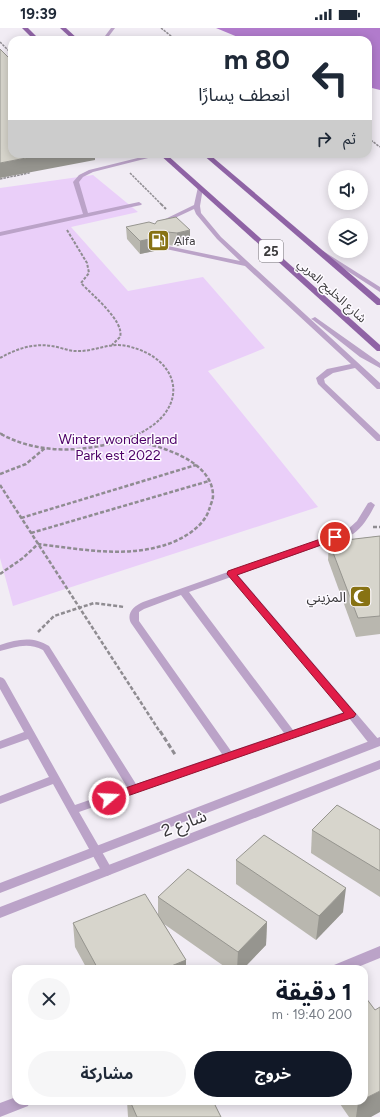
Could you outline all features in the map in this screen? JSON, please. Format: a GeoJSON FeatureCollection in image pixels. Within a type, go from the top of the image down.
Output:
{"type":"FeatureCollection","features":[{"type":"Feature","properties":{"kind":"main road"},"geometry":{"type":"LineString","coordinates":[[25,28],[34,36]]}},
{"type":"Feature","properties":{"kind":"main road"},"geometry":{"type":"LineString","coordinates":[[63,28],[72,36]]}},
{"type":"Feature","properties":{"kind":"main road","name":"شارع الخليج العربي"},"geometry":{"type":"LineString","coordinates":[[166,158],[380,349]]}},
{"type":"Feature","properties":{"kind":"main road","name":"شارع الخليج العربي"},"geometry":{"type":"LineString","coordinates":[[210,158],[380,303]]}},
{"type":"Feature","properties":{"kind":"street","name":"شارع 2"},"geometry":{"type":"LineString","coordinates":[[0,888],[378,742]]}},
{"type":"Feature","properties":{"kind":"street","name":"شارع 2"},"geometry":{"type":"LineString","coordinates":[[0,913],[380,764]]}},
{"type":"Feature","properties":{"kind":"street"},"geometry":{"type":"LineString","coordinates":[[349,965],[380,952]]}},
{"type":"Feature","properties":{"kind":"street"},"geometry":{"type":"LineString","coordinates":[[0,1110],[13,1105]]}},
{"type":"Feature","properties":{"kind":"lane"},"geometry":{"type":"LineString","coordinates":[[86,215],[76,182],[81,176],[91,171],[145,158]]}},
{"type":"Feature","properties":{"kind":"lane"},"geometry":{"type":"LineString","coordinates":[[200,188],[197,206],[198,213],[219,238],[380,387]]}},
{"type":"Feature","properties":{"kind":"lane"},"geometry":{"type":"LineString","coordinates":[[0,234],[139,204]]}},
{"type":"Feature","properties":{"kind":"lane"},"geometry":{"type":"LineString","coordinates":[[155,230],[157,225],[173,216],[197,206]]}},
{"type":"Feature","properties":{"kind":"lane"},"geometry":{"type":"LineString","coordinates":[[168,248],[248,264]]}},
{"type":"Feature","properties":{"kind":"lane"},"geometry":{"type":"LineString","coordinates":[[317,249],[380,290]]}},
{"type":"Feature","properties":{"kind":"lane"},"geometry":{"type":"LineString","coordinates":[[278,292],[380,366]]}},
{"type":"Feature","properties":{"kind":"lane"},"geometry":{"type":"LineString","coordinates":[[356,365],[330,371],[320,378],[322,384],[380,439]]}},
{"type":"Feature","properties":{"kind":"lane"},"geometry":{"type":"LineString","coordinates":[[229,756],[134,621],[133,617],[137,609],[146,604],[350,532],[357,528],[361,523],[371,505]]}},
{"type":"Feature","properties":{"kind":"lane"},"geometry":{"type":"LineString","coordinates":[[232,574],[350,714],[378,742]]}},
{"type":"Feature","properties":{"kind":"lane"},"geometry":{"type":"LineString","coordinates":[[182,591],[291,735]]}},
{"type":"Feature","properties":{"kind":"lane"},"geometry":{"type":"LineString","coordinates":[[0,648],[20,642],[30,641],[42,645],[49,652],[134,789]]}},
{"type":"Feature","properties":{"kind":"lane"},"geometry":{"type":"LineString","coordinates":[[0,680],[3,692],[30,734],[107,871]]}},
{"type":"Feature","properties":{"kind":"lane"},"geometry":{"type":"LineString","coordinates":[[73,810],[350,714]]}},
{"type":"Feature","properties":{"kind":"lane"},"geometry":{"type":"LineString","coordinates":[[0,744],[30,734]]}},
{"type":"Feature","properties":{"kind":"lane"},"geometry":{"type":"LineString","coordinates":[[0,800],[55,779]]}},
{"type":"Feature","properties":{"kind":"path"},"geometry":{"type":"LineString","coordinates":[[161,28],[171,36]]}},
{"type":"Feature","properties":{"kind":"path"},"geometry":{"type":"LineString","coordinates":[[0,42],[8,50]]}},
{"type":"Feature","properties":{"kind":"path"},"geometry":{"type":"LineString","coordinates":[[121,164],[173,216]]}},
{"type":"Feature","properties":{"kind":"path"},"geometry":{"type":"LineString","coordinates":[[0,179],[28,173],[28,170],[23,167]]}},
{"type":"Feature","properties":{"kind":"path"},"geometry":{"type":"LineString","coordinates":[[64,224],[87,263],[89,274],[81,282],[119,324],[121,334],[119,339],[112,345]]}},
{"type":"Feature","properties":{"kind":"path"},"geometry":{"type":"LineString","coordinates":[[0,358],[17,350],[31,346],[50,346],[74,351],[90,350],[112,345],[133,348],[154,358],[168,372],[174,388],[171,404],[159,420],[149,427],[125,439],[83,448],[45,448],[15,440],[0,433]]}},
{"type":"Feature","properties":{"kind":"path"},"geometry":{"type":"LineString","coordinates":[[0,574],[38,544],[120,552],[152,548],[166,544],[191,532],[206,516],[211,507],[213,498],[212,489],[209,481],[196,465],[186,458],[164,448],[145,442],[125,439]]}},
{"type":"Feature","properties":{"kind":"path"},"geometry":{"type":"LineString","coordinates":[[0,474],[26,464],[45,448]]}},
{"type":"Feature","properties":{"kind":"path"},"geometry":{"type":"LineString","coordinates":[[21,518],[196,465]]}},
{"type":"Feature","properties":{"kind":"path"},"geometry":{"type":"LineString","coordinates":[[31,533],[209,481]]}},
{"type":"Feature","properties":{"kind":"path"},"geometry":{"type":"LineString","coordinates":[[0,485],[176,756]]}},
{"type":"Feature","properties":{"kind":"path"},"geometry":{"type":"LineString","coordinates":[[30,641],[54,616],[94,603],[137,609]]}},
{"type":"Feature","properties":{"kind":"green space","name":"Winter wonderland Park est 2022"},"geometry":{"type":"Polygon","coordinates":[[[93,175],[138,212],[71,227],[128,291],[203,277],[265,348],[208,371],[318,507],[13,606],[0,558],[0,188],[93,175]]]}},
{"type":"Feature","properties":{"kind":"shaded area"},"geometry":{"type":"Polygon","coordinates":[[[216,28],[380,28],[380,90],[372,88],[372,36],[235,36],[216,28]]]}},
{"type":"Feature","properties":{"kind":"building"},"geometry":{"type":"Polygon","coordinates":[[[0,49],[8,57],[8,158],[26,158],[0,163],[0,49]]]}},
{"type":"Feature","properties":{"kind":"building"},"geometry":{"type":"Polygon","coordinates":[[[176,217],[190,230],[177,233],[167,232],[164,236],[140,241],[126,227],[149,222],[155,224],[157,221],[176,217]]]}},
{"type":"Feature","properties":{"kind":"building","name":"المزيني"},"geometry":{"type":"Polygon","coordinates":[[[380,536],[380,616],[358,618],[329,542],[380,536]]]}},
{"type":"Feature","properties":{"kind":"building"},"geometry":{"type":"Polygon","coordinates":[[[337,805],[380,830],[380,871],[312,830],[337,805]]]}},
{"type":"Feature","properties":{"kind":"building"},"geometry":{"type":"Polygon","coordinates":[[[264,835],[346,888],[319,916],[236,860],[264,835]]]}},
{"type":"Feature","properties":{"kind":"building"},"geometry":{"type":"Polygon","coordinates":[[[188,869],[267,922],[238,952],[158,897],[188,869]]]}},
{"type":"Feature","properties":{"kind":"building"},"geometry":{"type":"Polygon","coordinates":[[[145,894],[186,960],[174,965],[96,965],[73,923],[145,894]]]}},
{"type":"Feature","properties":{"kind":"building"},"geometry":{"type":"Polygon","coordinates":[[[368,1001],[375,1010],[380,1007],[380,1091],[368,1097],[368,1001]]]}},
{"type":"Feature","properties":{"kind":"building"},"geometry":{"type":"Polygon","coordinates":[[[132,1105],[215,1105],[221,1117],[137,1117],[132,1105]]]}},
{"type":"Feature","properties":{"kind":"place","name":"Alfa"},"geometry":{"type":"Point","coordinates":[159,241]}},
{"type":"Feature","properties":{"kind":"place","name":"المزيني"},"geometry":{"type":"Point","coordinates":[361,597]}},
{"type":"Feature","properties":{"kind":"route"},"geometry":{"type":"LineString","coordinates":[[109,798],[350,714],[232,574],[335,537]]}}]}
